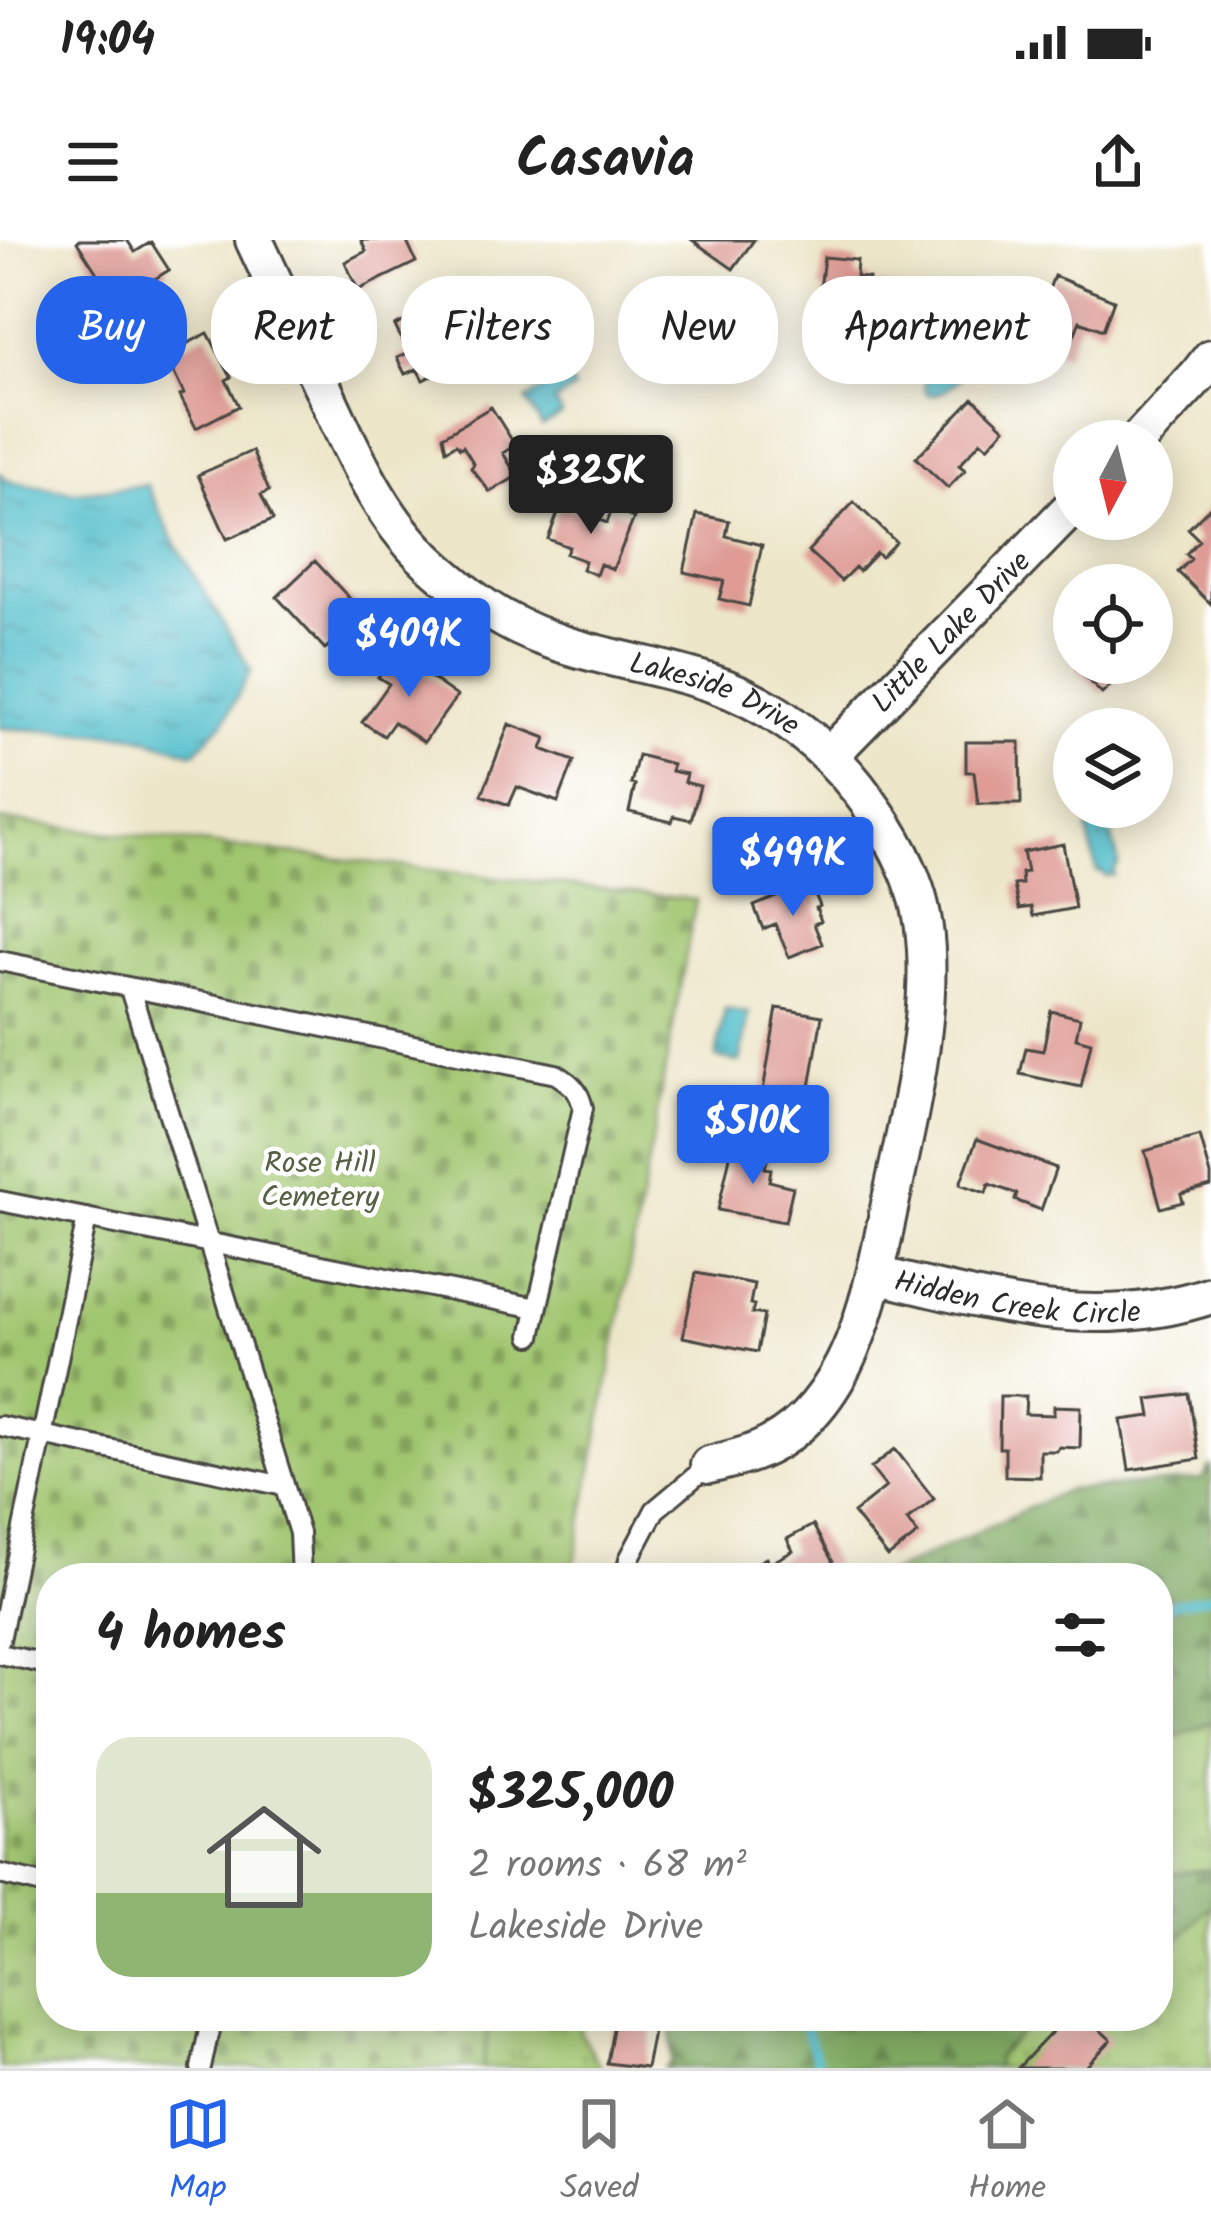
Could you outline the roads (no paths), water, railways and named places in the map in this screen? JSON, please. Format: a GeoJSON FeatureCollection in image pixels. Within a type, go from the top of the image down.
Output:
{"type":"FeatureCollection","features":[{"type":"Feature","properties":{"kind":"street","name":"Lakeside Drive"},"geometry":{"type":"LineString","coordinates":[[254,240],[378,499],[434,567],[485,608],[523,629],[607,658],[716,684],[758,703],[829,755],[875,810],[903,857],[916,892],[926,958],[920,1049],[876,1275]]}},
{"type":"Feature","properties":{"kind":"street"},"geometry":{"type":"LineString","coordinates":[[1157,420],[1211,358]]}},
{"type":"Feature","properties":{"kind":"street","name":"Little Lake Drive"},"geometry":{"type":"LineString","coordinates":[[829,755],[1053,526]]}},
{"type":"Feature","properties":{"kind":"street","name":"Hidden Creek Circle"},"geometry":{"type":"LineString","coordinates":[[709,1465],[774,1442],[825,1395],[849,1356],[876,1275],[1000,1304],[1090,1315],[1135,1313],[1211,1295]]}},
{"type":"Feature","properties":{"kind":"lane"},"geometry":{"type":"LineString","coordinates":[[0,961],[556,1074],[570,1083],[580,1093],[583,1108],[530,1336]]}},
{"type":"Feature","properties":{"kind":"lane"},"geometry":{"type":"LineString","coordinates":[[130,989],[299,1534],[300,1563]]}},
{"type":"Feature","properties":{"kind":"lane"},"geometry":{"type":"LineString","coordinates":[[0,1201],[537,1308]]}},
{"type":"Feature","properties":{"kind":"lane"},"geometry":{"type":"LineString","coordinates":[[0,1640],[87,1218]]}},
{"type":"Feature","properties":{"kind":"lane"},"geometry":{"type":"LineString","coordinates":[[0,1426],[284,1486]]}},
{"type":"Feature","properties":{"kind":"lane"},"geometry":{"type":"LineString","coordinates":[[628,1563],[655,1510],[709,1465]]}},
{"type":"Feature","properties":{"kind":"lane"},"geometry":{"type":"LineString","coordinates":[[0,1654],[36,1662]]}},
{"type":"Feature","properties":{"kind":"lane"},"geometry":{"type":"LineString","coordinates":[[0,1874],[36,1882]]}},
{"type":"Feature","properties":{"kind":"lane"},"geometry":{"type":"LineString","coordinates":[[201,2068],[209,2031]]}},
{"type":"Feature","properties":{"kind":"water"},"geometry":{"type":"Polygon","coordinates":[[[553,384],[571,384],[574,389],[554,402],[562,415],[542,427],[526,400],[553,384]]]}},
{"type":"Feature","properties":{"kind":"water"},"geometry":{"type":"Polygon","coordinates":[[[924,384],[954,384],[934,394],[924,384]]]}},
{"type":"Feature","properties":{"kind":"water"},"geometry":{"type":"Polygon","coordinates":[[[603,468],[646,479],[649,485],[643,498],[637,501],[604,490],[598,482],[603,468]]]}},
{"type":"Feature","properties":{"kind":"water"},"geometry":{"type":"Polygon","coordinates":[[[0,473],[8,481],[76,492],[147,485],[174,541],[251,670],[225,720],[194,753],[133,735],[0,728],[0,473]]]}},
{"type":"Feature","properties":{"kind":"water"},"geometry":{"type":"Polygon","coordinates":[[[1110,828],[1119,864],[1114,875],[1097,872],[1087,830],[1110,828]]]}},
{"type":"Feature","properties":{"kind":"water"},"geometry":{"type":"Polygon","coordinates":[[[725,1009],[749,1013],[740,1062],[716,1058],[725,1009]]]}},
{"type":"Feature","properties":{"kind":"waterway"},"geometry":{"type":"LineString","coordinates":[[1173,1604],[1211,1596]]}},
{"type":"Feature","properties":{"kind":"waterway"},"geometry":{"type":"LineString","coordinates":[[806,2031],[819,2068]]}},
{"type":"Feature","properties":{"kind":"park label","name":"Rose Hill Cemetery"},"geometry":{"type":"Point","coordinates":[320,1179]}}]}
